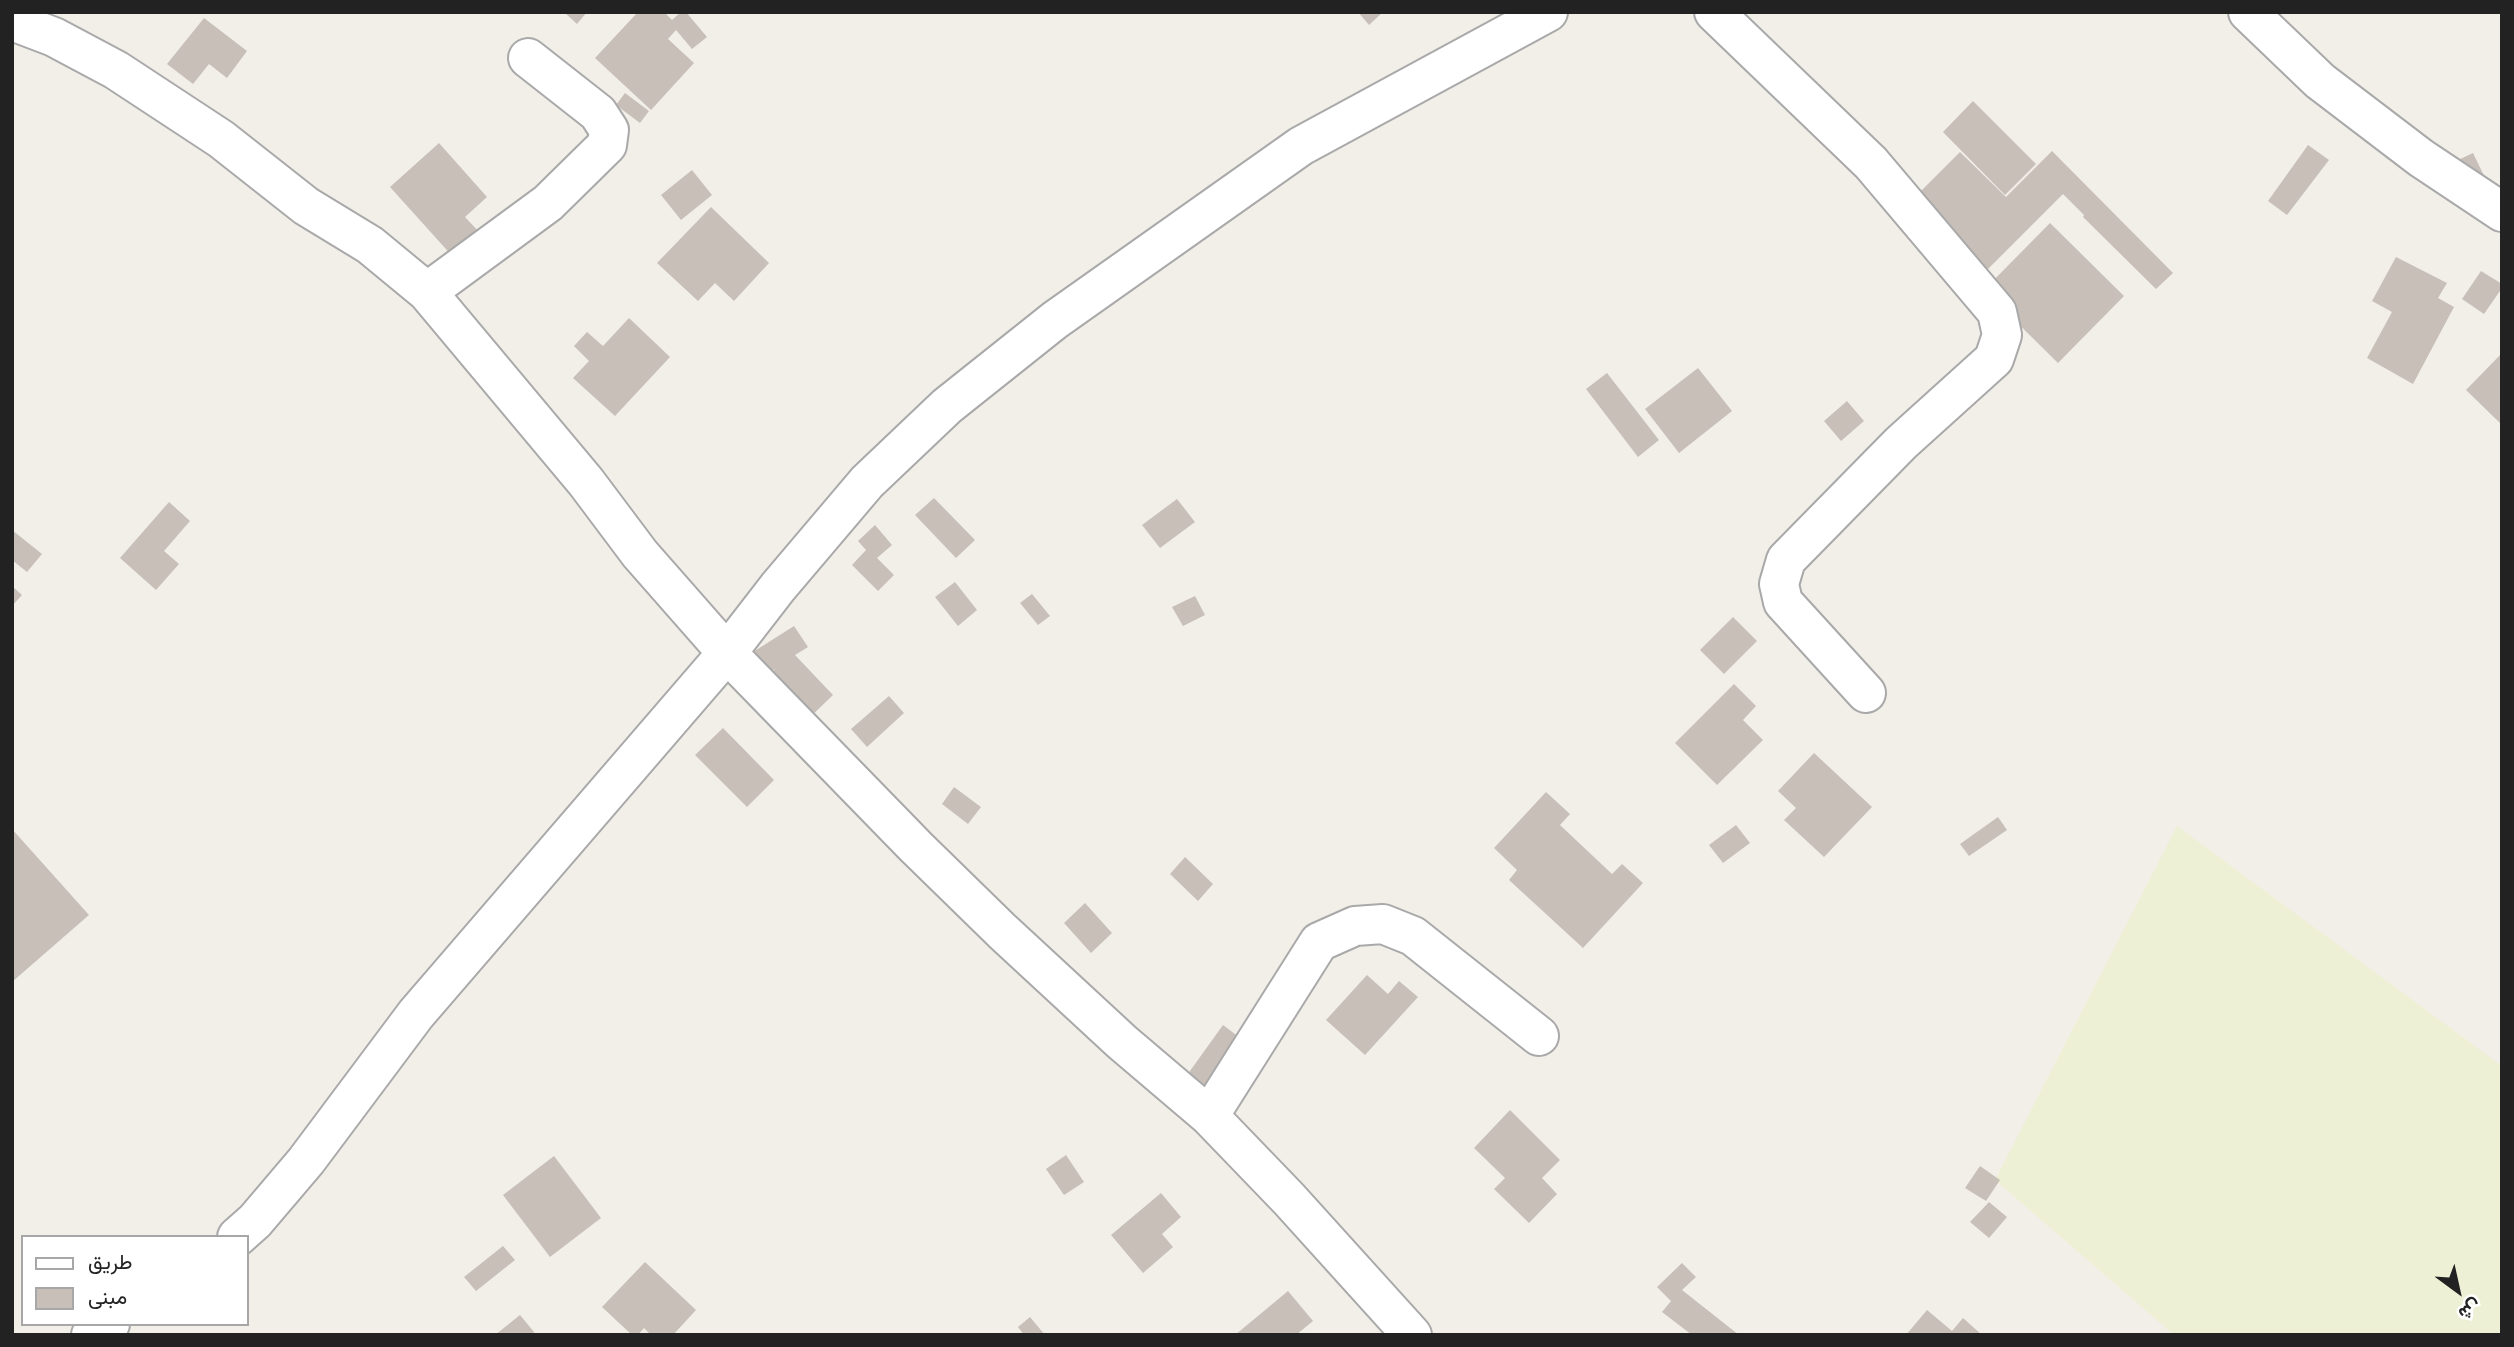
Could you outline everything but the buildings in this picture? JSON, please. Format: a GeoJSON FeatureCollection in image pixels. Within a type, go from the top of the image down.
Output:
{"type":"FeatureCollection","features":[{"type":"Feature","properties":{"kind":"street"},"geometry":{"type":"LineString","coordinates":[[239,1235],[255,1221],[306,1161],[416,1014],[727,653],[778,587],[867,481],[947,406],[1055,320],[1301,146],[1548,12]]}},
{"type":"Feature","properties":{"kind":"street"},"geometry":{"type":"LineString","coordinates":[[1714,12],[1871,163],[1997,312],[2002,335],[1994,359],[1901,443],[1786,560],[1779,583],[1783,602],[1866,693]]}},
{"type":"Feature","properties":{"kind":"street"},"geometry":{"type":"LineString","coordinates":[[2248,12],[2320,81],[2421,158],[2502,212]]}},
{"type":"Feature","properties":{"kind":"street"},"geometry":{"type":"LineString","coordinates":[[12,21],[54,37],[116,70],[221,139],[306,206],[370,245],[427,292],[586,482],[640,554],[727,653],[1002,931],[1122,1042],[1209,1116],[1289,1199],[1412,1335]]}},
{"type":"Feature","properties":{"kind":"street"},"geometry":{"type":"LineString","coordinates":[[427,292],[548,203],[607,145],[609,131],[598,113],[528,58]]}},
{"type":"Feature","properties":{"kind":"street"},"geometry":{"type":"LineString","coordinates":[[1209,1116],[1320,942],[1355,926],[1383,924],[1413,936],[1539,1036]]}},
{"type":"Feature","properties":{"kind":"street"},"geometry":{"type":"LineString","coordinates":[[91,1335],[107,1326]]}},
{"type":"Feature","properties":{"kind":"green space"},"geometry":{"type":"Polygon","coordinates":[[[2177,826],[2502,1066],[2502,1335],[2174,1335],[1995,1180],[2177,826]]]}}]}
